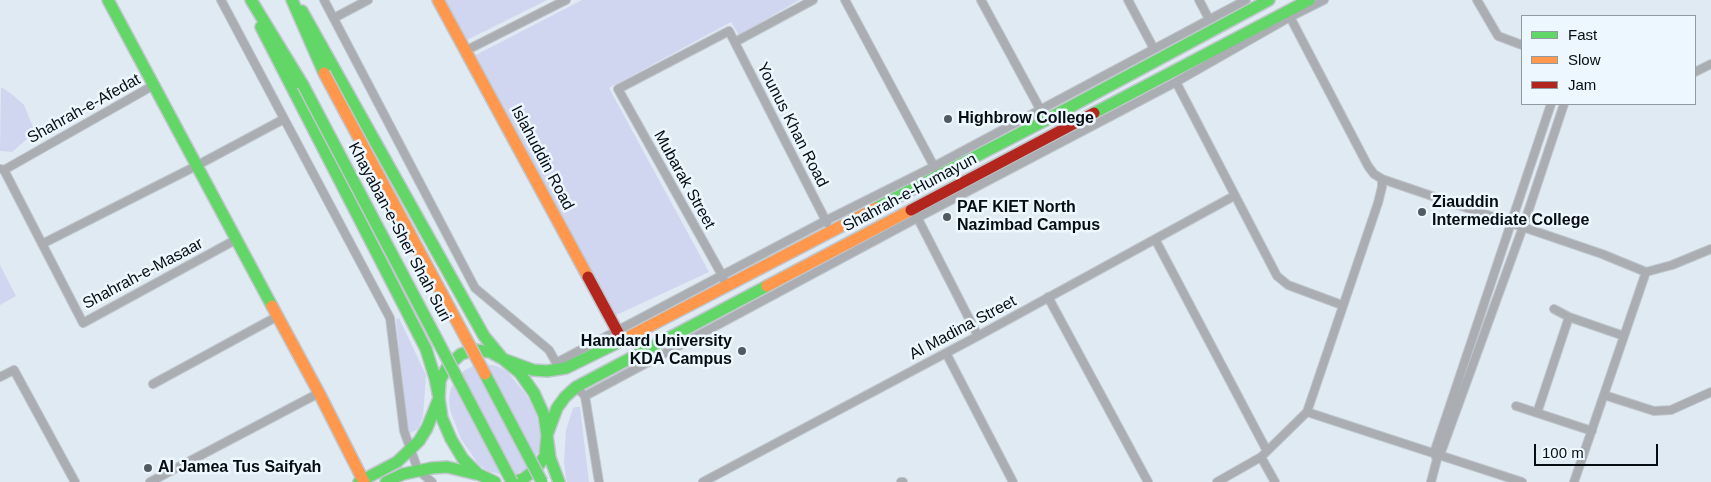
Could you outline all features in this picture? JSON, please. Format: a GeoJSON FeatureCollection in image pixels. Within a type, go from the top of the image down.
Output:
{"type":"FeatureCollection","features":[{"type":"Feature","properties":{"kind":"main road"},"geometry":{"type":"LineString","coordinates":[[108,0],[319,393],[362,481],[397,462],[410,451],[427,428],[439,398]]}},
{"type":"Feature","properties":{"kind":"main road"},"geometry":{"type":"LineString","coordinates":[[249,0],[426,349],[432,363],[442,418],[451,439],[463,459],[483,478]]}},
{"type":"Feature","properties":{"kind":"main road","name":"Khayaban-e-Sher Shah Suri"},"geometry":{"type":"LineString","coordinates":[[249,0],[303,85],[512,482]]}},
{"type":"Feature","properties":{"kind":"main road","name":"Khayaban-e-Sher Shah Suri"},"geometry":{"type":"LineString","coordinates":[[292,0],[324,73],[542,482]]}},
{"type":"Feature","properties":{"kind":"main road"},"geometry":{"type":"LineString","coordinates":[[296,0],[476,324],[491,346],[520,374],[534,393],[544,415],[550,458],[558,482]]}},
{"type":"Feature","properties":{"kind":"main road","name":"Islahuddin Road"},"geometry":{"type":"LineString","coordinates":[[438,0],[619,336]]}},
{"type":"Feature","properties":{"kind":"main road","name":"Shahrah-e-Humayun"},"geometry":{"type":"LineString","coordinates":[[439,398],[440,380],[448,366],[461,354],[476,350],[490,352],[533,370],[547,371],[560,367],[936,171],[1046,120],[1269,0]]}},
{"type":"Feature","properties":{"kind":"main road","name":"Shahrah-e-Humayun"},"geometry":{"type":"LineString","coordinates":[[547,435],[557,408],[576,387],[735,304],[915,214],[1309,0]]}},
{"type":"Feature","properties":{"kind":"main road"},"geometry":{"type":"LineString","coordinates":[[724,280],[735,304]]}},
{"type":"Feature","properties":{"kind":"main road"},"geometry":{"type":"LineString","coordinates":[[560,367],[576,387]]}},
{"type":"Feature","properties":{"kind":"main road"},"geometry":{"type":"LineString","coordinates":[[512,482],[523,479],[536,470],[545,456],[547,435]]}},
{"type":"Feature","properties":{"kind":"main road"},"geometry":{"type":"LineString","coordinates":[[386,482],[403,474],[418,470],[447,468],[495,482]]}},
{"type":"Feature","properties":{"kind":"street"},"geometry":{"type":"LineString","coordinates":[[221,0],[390,318],[404,431],[418,470],[432,482]]}},
{"type":"Feature","properties":{"kind":"street"},"geometry":{"type":"LineString","coordinates":[[324,0],[476,288],[550,350],[560,367]]}},
{"type":"Feature","properties":{"kind":"street"},"geometry":{"type":"LineString","coordinates":[[334,18],[368,0]]}},
{"type":"Feature","properties":{"kind":"street"},"geometry":{"type":"LineString","coordinates":[[465,51],[566,0]]}},
{"type":"Feature","properties":{"kind":"street"},"geometry":{"type":"LineString","coordinates":[[735,42],[812,0]]}},
{"type":"Feature","properties":{"kind":"street"},"geometry":{"type":"LineString","coordinates":[[845,0],[936,171],[1040,110],[1246,0]]}},
{"type":"Feature","properties":{"kind":"street"},"geometry":{"type":"LineString","coordinates":[[980,0],[1046,120]]}},
{"type":"Feature","properties":{"kind":"street"},"geometry":{"type":"LineString","coordinates":[[1128,0],[1154,49]]}},
{"type":"Feature","properties":{"kind":"street"},"geometry":{"type":"LineString","coordinates":[[1199,0],[1209,19]]}},
{"type":"Feature","properties":{"kind":"street"},"geometry":{"type":"LineString","coordinates":[[585,396],[915,214],[1176,82],[1290,17],[1324,0]]}},
{"type":"Feature","properties":{"kind":"street"},"geometry":{"type":"LineString","coordinates":[[1477,0],[1498,36],[1521,45]]}},
{"type":"Feature","properties":{"kind":"street"},"geometry":{"type":"LineString","coordinates":[[1290,17],[1368,166],[1382,180],[1602,254],[1646,272],[1672,265],[1711,249]]}},
{"type":"Feature","properties":{"kind":"street","name":"Younus Khan Road"},"geometry":{"type":"LineString","coordinates":[[618,89],[729,31],[828,226]]}},
{"type":"Feature","properties":{"kind":"street"},"geometry":{"type":"LineString","coordinates":[[1696,72],[1711,64]]}},
{"type":"Feature","properties":{"kind":"street"},"geometry":{"type":"LineString","coordinates":[[1176,82],[1234,196],[1281,281],[1342,305]]}},
{"type":"Feature","properties":{"kind":"street","name":"Shahrah-e-Afedat"},"geometry":{"type":"LineString","coordinates":[[2,169],[154,85]]}},
{"type":"Feature","properties":{"kind":"street","name":"Mubarak Street"},"geometry":{"type":"LineString","coordinates":[[618,89],[724,280]]}},
{"type":"Feature","properties":{"kind":"street"},"geometry":{"type":"LineString","coordinates":[[1431,482],[1437,456],[1551,105]]}},
{"type":"Feature","properties":{"kind":"street"},"geometry":{"type":"LineString","coordinates":[[1437,456],[1523,227],[1564,105]]}},
{"type":"Feature","properties":{"kind":"street"},"geometry":{"type":"LineString","coordinates":[[42,244],[284,119]]}},
{"type":"Feature","properties":{"kind":"street","name":"Shahrah-e-Masaar"},"geometry":{"type":"LineString","coordinates":[[2,169],[82,323],[237,239]]}},
{"type":"Feature","properties":{"kind":"street"},"geometry":{"type":"LineString","coordinates":[[1217,482],[1264,454],[1307,412],[1378,203],[1382,180]]}},
{"type":"Feature","properties":{"kind":"street","name":"Al Madina Street"},"geometry":{"type":"LineString","coordinates":[[703,482],[978,336],[1234,196]]}},
{"type":"Feature","properties":{"kind":"street"},"geometry":{"type":"LineString","coordinates":[[915,214],[978,336]]}},
{"type":"Feature","properties":{"kind":"street"},"geometry":{"type":"LineString","coordinates":[[1155,239],[1264,454],[1275,482]]}},
{"type":"Feature","properties":{"kind":"street"},"geometry":{"type":"LineString","coordinates":[[1574,482],[1646,272]]}},
{"type":"Feature","properties":{"kind":"street"},"geometry":{"type":"LineString","coordinates":[[1048,297],[1148,482]]}},
{"type":"Feature","properties":{"kind":"street"},"geometry":{"type":"LineString","coordinates":[[1554,309],[1569,317],[1624,336]]}},
{"type":"Feature","properties":{"kind":"street"},"geometry":{"type":"LineString","coordinates":[[153,384],[278,316]]}},
{"type":"Feature","properties":{"kind":"street"},"geometry":{"type":"LineString","coordinates":[[1537,413],[1569,317]]}},
{"type":"Feature","properties":{"kind":"street"},"geometry":{"type":"LineString","coordinates":[[946,353],[1013,482]]}},
{"type":"Feature","properties":{"kind":"street"},"geometry":{"type":"LineString","coordinates":[[0,378],[14,370],[74,482]]}},
{"type":"Feature","properties":{"kind":"street"},"geometry":{"type":"LineString","coordinates":[[576,387],[585,396],[599,482]]}},
{"type":"Feature","properties":{"kind":"street"},"geometry":{"type":"LineString","coordinates":[[1604,395],[1654,411],[1671,410],[1711,392]]}},
{"type":"Feature","properties":{"kind":"street"},"geometry":{"type":"LineString","coordinates":[[152,482],[319,393]]}},
{"type":"Feature","properties":{"kind":"street"},"geometry":{"type":"LineString","coordinates":[[1516,406],[1592,431]]}},
{"type":"Feature","properties":{"kind":"street"},"geometry":{"type":"LineString","coordinates":[[1307,412],[1437,456],[1522,482]]}},
{"type":"Feature","properties":{"kind":"shaded area"},"geometry":{"type":"Polygon","coordinates":[[[444,0],[547,0],[465,41],[444,0]]]}},
{"type":"Feature","properties":{"kind":"shaded area"},"geometry":{"type":"Polygon","coordinates":[[[582,0],[799,0],[739,35],[731,22],[609,88],[709,272],[612,317],[474,56],[582,0]]]}},
{"type":"Feature","properties":{"kind":"shaded area"},"geometry":{"type":"Polygon","coordinates":[[[1,87],[24,105],[35,132],[12,152],[0,151],[1,87]]]}},
{"type":"Feature","properties":{"kind":"shaded area"},"geometry":{"type":"Polygon","coordinates":[[[0,265],[16,296],[0,305],[0,265]]]}},
{"type":"Feature","properties":{"kind":"shaded area"},"geometry":{"type":"Polygon","coordinates":[[[399,318],[426,375],[423,417],[418,429],[411,433],[407,431],[396,319],[399,318]]]}},
{"type":"Feature","properties":{"kind":"shaded area"},"geometry":{"type":"Polygon","coordinates":[[[475,365],[497,366],[507,371],[527,396],[535,410],[541,434],[539,451],[531,464],[523,471],[512,475],[488,471],[478,464],[461,439],[450,410],[451,388],[456,378],[465,370],[475,365]]]}},
{"type":"Feature","properties":{"kind":"shaded area"},"geometry":{"type":"Polygon","coordinates":[[[580,407],[589,482],[567,482],[566,478],[564,463],[566,430],[573,408],[580,407]]]}},
{"type":"Feature","properties":{"kind":"traffic: fast"},"geometry":{"type":"LineString","coordinates":[[108,0],[272,306]]}},
{"type":"Feature","properties":{"kind":"traffic: fast"},"geometry":{"type":"LineString","coordinates":[[251,0],[303,85]]}},
{"type":"Feature","properties":{"kind":"traffic: fast"},"geometry":{"type":"LineString","coordinates":[[292,0],[324,73]]}},
{"type":"Feature","properties":{"kind":"traffic: fast"},"geometry":{"type":"LineString","coordinates":[[876,208],[1046,120],[1269,0]]}},
{"type":"Feature","properties":{"kind":"traffic: fast"},"geometry":{"type":"LineString","coordinates":[[1094,113],[1309,0]]}},
{"type":"Feature","properties":{"kind":"traffic: fast"},"geometry":{"type":"LineString","coordinates":[[302,11],[484,336],[503,359],[533,370],[547,371],[566,368],[621,341]]}},
{"type":"Feature","properties":{"kind":"traffic: fast"},"geometry":{"type":"LineString","coordinates":[[261,27],[426,349],[435,378],[439,398],[427,428],[419,441],[397,462],[359,482]]}},
{"type":"Feature","properties":{"kind":"traffic: fast"},"geometry":{"type":"LineString","coordinates":[[303,85],[512,482]]}},
{"type":"Feature","properties":{"kind":"traffic: fast"},"geometry":{"type":"LineString","coordinates":[[559,482],[550,458],[547,435],[557,408],[565,397],[576,387],[767,286]]}},
{"type":"Feature","properties":{"kind":"traffic: fast"},"geometry":{"type":"LineString","coordinates":[[495,482],[478,474],[463,459],[451,439],[442,418],[439,398],[440,380],[448,366],[461,354],[476,350],[490,352],[503,359],[520,373],[534,393],[544,415],[547,435],[545,456],[536,469],[523,479],[512,482]]}},
{"type":"Feature","properties":{"kind":"traffic: fast"},"geometry":{"type":"LineString","coordinates":[[485,374],[542,482]]}},
{"type":"Feature","properties":{"kind":"traffic: fast"},"geometry":{"type":"LineString","coordinates":[[386,482],[403,474],[432,468],[447,467],[476,474]]}},
{"type":"Feature","properties":{"kind":"traffic: slow"},"geometry":{"type":"LineString","coordinates":[[438,0],[588,277]]}},
{"type":"Feature","properties":{"kind":"traffic: slow"},"geometry":{"type":"LineString","coordinates":[[324,73],[485,374]]}},
{"type":"Feature","properties":{"kind":"traffic: slow"},"geometry":{"type":"LineString","coordinates":[[621,341],[876,208]]}},
{"type":"Feature","properties":{"kind":"traffic: slow"},"geometry":{"type":"LineString","coordinates":[[767,286],[911,210]]}},
{"type":"Feature","properties":{"kind":"traffic: slow"},"geometry":{"type":"LineString","coordinates":[[272,306],[364,482]]}},
{"type":"Feature","properties":{"kind":"traffic: jam"},"geometry":{"type":"LineString","coordinates":[[911,210],[1094,113]]}},
{"type":"Feature","properties":{"kind":"traffic: jam"},"geometry":{"type":"LineString","coordinates":[[588,277],[622,340]]}},
{"type":"Feature","properties":{"kind":"place","name":"Highbrow College"},"geometry":{"type":"Point","coordinates":[948,119]}},
{"type":"Feature","properties":{"kind":"place","name":"Ziauddin Intermediate College"},"geometry":{"type":"Point","coordinates":[1422,212]}},
{"type":"Feature","properties":{"kind":"place","name":"PAF KIET North Nazimbad Campus"},"geometry":{"type":"Point","coordinates":[947,217]}},
{"type":"Feature","properties":{"kind":"place","name":"Hamdard University KDA Campus"},"geometry":{"type":"Point","coordinates":[742,351]}},
{"type":"Feature","properties":{"kind":"place","name":"Al Jamea Tus Saifyah"},"geometry":{"type":"Point","coordinates":[148,468]}}]}
